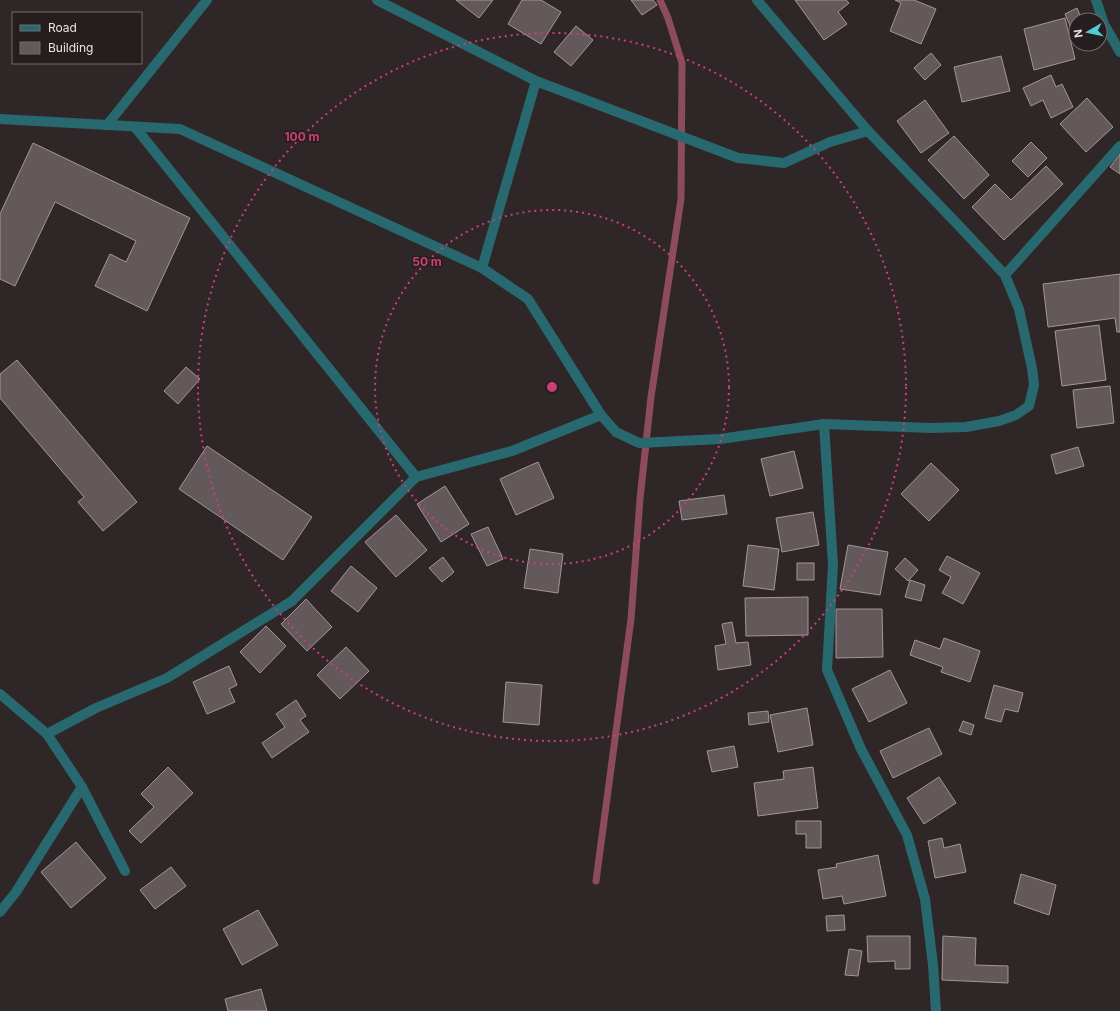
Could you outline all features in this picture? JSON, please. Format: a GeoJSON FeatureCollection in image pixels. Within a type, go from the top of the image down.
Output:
{"type":"FeatureCollection","features":[{"type":"Feature","properties":{"kind":"street"},"geometry":{"type":"LineString","coordinates":[[106,125],[207,0]]}},
{"type":"Feature","properties":{"kind":"street"},"geometry":{"type":"LineString","coordinates":[[377,0],[536,81],[738,158],[784,163],[830,142],[868,131]]}},
{"type":"Feature","properties":{"kind":"street"},"geometry":{"type":"LineString","coordinates":[[1,122],[180,129],[482,268],[528,299],[601,415],[616,432],[640,443],[720,439],[824,424],[931,428],[966,427],[999,421],[1016,416],[1029,406],[1034,385],[1032,368],[1019,309],[1004,275],[868,131],[757,0]]}},
{"type":"Feature","properties":{"kind":"street"},"geometry":{"type":"LineString","coordinates":[[1096,0],[1104,24],[1120,52]]}},
{"type":"Feature","properties":{"kind":"street"},"geometry":{"type":"LineString","coordinates":[[482,268],[536,81]]}},
{"type":"Feature","properties":{"kind":"street"},"geometry":{"type":"LineString","coordinates":[[135,127],[416,477]]}},
{"type":"Feature","properties":{"kind":"street"},"geometry":{"type":"LineString","coordinates":[[1004,275],[1120,146]]}},
{"type":"Feature","properties":{"kind":"street"},"geometry":{"type":"LineString","coordinates":[[47,734],[96,708],[167,678],[292,601],[416,477],[512,451],[601,415]]}},
{"type":"Feature","properties":{"kind":"street"},"geometry":{"type":"LineString","coordinates":[[824,424],[833,565],[827,670],[861,749],[907,835],[925,899],[933,965],[936,1011]]}},
{"type":"Feature","properties":{"kind":"street"},"geometry":{"type":"LineString","coordinates":[[0,694],[47,734],[82,787],[125,870]]}},
{"type":"Feature","properties":{"kind":"street"},"geometry":{"type":"LineString","coordinates":[[0,912],[16,892],[82,787]]}},
{"type":"Feature","properties":{"kind":"building"},"geometry":{"type":"Polygon","coordinates":[[[456,0],[493,0],[479,18],[456,0]]]}},
{"type":"Feature","properties":{"kind":"building"},"geometry":{"type":"Polygon","coordinates":[[[522,0],[541,0],[561,12],[541,44],[508,24],[522,0]]]}},
{"type":"Feature","properties":{"kind":"building"},"geometry":{"type":"Polygon","coordinates":[[[631,0],[653,0],[657,5],[642,15],[631,0]]]}},
{"type":"Feature","properties":{"kind":"building"},"geometry":{"type":"Polygon","coordinates":[[[795,0],[846,0],[849,3],[838,12],[847,24],[824,40],[795,0]]]}},
{"type":"Feature","properties":{"kind":"building"},"geometry":{"type":"Polygon","coordinates":[[[895,0],[914,0],[936,9],[921,44],[890,31],[901,3],[895,0]]]}},
{"type":"Feature","properties":{"kind":"building"},"geometry":{"type":"Polygon","coordinates":[[[1077,8],[1079,12],[1069,12],[1077,8]]]}},
{"type":"Feature","properties":{"kind":"building"},"geometry":{"type":"Polygon","coordinates":[[[1068,12],[1068,21],[1065,14],[1068,12]]]}},
{"type":"Feature","properties":{"kind":"building"},"geometry":{"type":"Polygon","coordinates":[[[1065,18],[1068,30],[1068,52],[1073,52],[1075,59],[1034,70],[1024,29],[1065,18]]]}},
{"type":"Feature","properties":{"kind":"building"},"geometry":{"type":"Polygon","coordinates":[[[576,26],[593,40],[571,66],[554,52],[576,26]]]}},
{"type":"Feature","properties":{"kind":"building"},"geometry":{"type":"Polygon","coordinates":[[[931,53],[941,65],[925,80],[914,68],[931,53]]]}},
{"type":"Feature","properties":{"kind":"building"},"geometry":{"type":"Polygon","coordinates":[[[1001,56],[1010,91],[962,102],[954,67],[1001,56]]]}},
{"type":"Feature","properties":{"kind":"building"},"geometry":{"type":"Polygon","coordinates":[[[1051,75],[1056,87],[1062,84],[1073,107],[1051,118],[1043,100],[1031,106],[1023,88],[1051,75]]]}},
{"type":"Feature","properties":{"kind":"building"},"geometry":{"type":"Polygon","coordinates":[[[1087,98],[1113,127],[1086,152],[1060,124],[1087,98]]]}},
{"type":"Feature","properties":{"kind":"building"},"geometry":{"type":"Polygon","coordinates":[[[925,100],[949,133],[921,153],[897,121],[925,100]]]}},
{"type":"Feature","properties":{"kind":"building"},"geometry":{"type":"Polygon","coordinates":[[[954,136],[989,175],[964,199],[928,160],[954,136]]]}},
{"type":"Feature","properties":{"kind":"building"},"geometry":{"type":"Polygon","coordinates":[[[1031,142],[1047,158],[1028,177],[1012,161],[1031,142]]]}},
{"type":"Feature","properties":{"kind":"building"},"geometry":{"type":"Polygon","coordinates":[[[33,143],[190,218],[147,311],[95,286],[110,254],[126,262],[136,241],[55,202],[15,286],[0,279],[0,214],[33,143]]]}},
{"type":"Feature","properties":{"kind":"building"},"geometry":{"type":"Polygon","coordinates":[[[1120,154],[1120,174],[1110,167],[1120,154]]]}},
{"type":"Feature","properties":{"kind":"building"},"geometry":{"type":"Polygon","coordinates":[[[1046,166],[1063,184],[1004,240],[972,207],[995,184],[1011,200],[1046,166]]]}},
{"type":"Feature","properties":{"kind":"building"},"geometry":{"type":"Polygon","coordinates":[[[1120,274],[1120,332],[1117,332],[1115,318],[1048,327],[1043,284],[1120,274]]]}},
{"type":"Feature","properties":{"kind":"building"},"geometry":{"type":"Polygon","coordinates":[[[1099,325],[1106,380],[1062,386],[1055,331],[1099,325]]]}},
{"type":"Feature","properties":{"kind":"building"},"geometry":{"type":"Polygon","coordinates":[[[17,360],[137,502],[103,531],[78,502],[84,497],[0,398],[0,374],[17,360]]]}},
{"type":"Feature","properties":{"kind":"building"},"geometry":{"type":"Polygon","coordinates":[[[186,367],[200,379],[178,404],[164,391],[186,367]]]}},
{"type":"Feature","properties":{"kind":"building"},"geometry":{"type":"Polygon","coordinates":[[[1110,386],[1114,423],[1077,428],[1073,390],[1110,386]]]}},
{"type":"Feature","properties":{"kind":"building"},"geometry":{"type":"Polygon","coordinates":[[[207,446],[312,517],[283,560],[179,489],[207,446]]]}},
{"type":"Feature","properties":{"kind":"building"},"geometry":{"type":"Polygon","coordinates":[[[1078,447],[1084,466],[1056,474],[1051,455],[1078,447]]]}},
{"type":"Feature","properties":{"kind":"building"},"geometry":{"type":"Polygon","coordinates":[[[794,451],[803,488],[770,496],[761,459],[794,451]]]}},
{"type":"Feature","properties":{"kind":"building"},"geometry":{"type":"Polygon","coordinates":[[[538,462],[554,498],[516,515],[500,479],[538,462]]]}},
{"type":"Feature","properties":{"kind":"building"},"geometry":{"type":"Polygon","coordinates":[[[931,463],[959,490],[929,521],[901,494],[931,463]]]}},
{"type":"Feature","properties":{"kind":"building"},"geometry":{"type":"Polygon","coordinates":[[[445,486],[469,524],[441,542],[417,504],[445,486]]]}},
{"type":"Feature","properties":{"kind":"building"},"geometry":{"type":"Polygon","coordinates":[[[724,495],[727,514],[682,520],[679,501],[724,495]]]}},
{"type":"Feature","properties":{"kind":"building"},"geometry":{"type":"Polygon","coordinates":[[[813,512],[819,545],[782,552],[776,518],[813,512]]]}},
{"type":"Feature","properties":{"kind":"building"},"geometry":{"type":"Polygon","coordinates":[[[396,515],[427,550],[396,577],[365,542],[396,515]]]}},
{"type":"Feature","properties":{"kind":"building"},"geometry":{"type":"Polygon","coordinates":[[[488,527],[503,559],[487,566],[471,534],[488,527]]]}},
{"type":"Feature","properties":{"kind":"building"},"geometry":{"type":"Polygon","coordinates":[[[748,545],[779,549],[774,590],[743,586],[748,545]]]}},
{"type":"Feature","properties":{"kind":"building"},"geometry":{"type":"Polygon","coordinates":[[[848,545],[888,552],[880,595],[840,589],[848,545]]]}},
{"type":"Feature","properties":{"kind":"building"},"geometry":{"type":"Polygon","coordinates":[[[530,549],[563,554],[558,593],[524,588],[530,549]]]}},
{"type":"Feature","properties":{"kind":"building"},"geometry":{"type":"Polygon","coordinates":[[[947,556],[980,573],[963,604],[942,593],[951,577],[939,570],[947,556]]]}},
{"type":"Feature","properties":{"kind":"building"},"geometry":{"type":"Polygon","coordinates":[[[443,557],[454,572],[442,582],[429,568],[443,557]]]}},
{"type":"Feature","properties":{"kind":"building"},"geometry":{"type":"Polygon","coordinates":[[[905,558],[918,570],[908,581],[895,569],[905,558]]]}},
{"type":"Feature","properties":{"kind":"building"},"geometry":{"type":"Polygon","coordinates":[[[797,563],[814,563],[814,580],[797,580],[797,563]]]}},
{"type":"Feature","properties":{"kind":"building"},"geometry":{"type":"Polygon","coordinates":[[[351,566],[377,588],[358,612],[331,591],[351,566]]]}},
{"type":"Feature","properties":{"kind":"building"},"geometry":{"type":"Polygon","coordinates":[[[910,580],[925,585],[921,601],[905,597],[910,580]]]}},
{"type":"Feature","properties":{"kind":"building"},"geometry":{"type":"Polygon","coordinates":[[[808,597],[808,635],[746,636],[745,598],[808,597]]]}},
{"type":"Feature","properties":{"kind":"building"},"geometry":{"type":"Polygon","coordinates":[[[306,599],[332,627],[307,651],[281,624],[306,599]]]}},
{"type":"Feature","properties":{"kind":"building"},"geometry":{"type":"Polygon","coordinates":[[[836,609],[882,609],[883,657],[836,658],[836,609]]]}},
{"type":"Feature","properties":{"kind":"building"},"geometry":{"type":"Polygon","coordinates":[[[732,622],[736,643],[748,642],[751,665],[718,670],[715,646],[726,644],[722,624],[732,622]]]}},
{"type":"Feature","properties":{"kind":"building"},"geometry":{"type":"Polygon","coordinates":[[[266,626],[286,646],[260,673],[240,652],[266,626]]]}},
{"type":"Feature","properties":{"kind":"building"},"geometry":{"type":"Polygon","coordinates":[[[944,638],[980,651],[970,682],[941,672],[943,667],[910,655],[915,640],[940,649],[944,638]]]}},
{"type":"Feature","properties":{"kind":"building"},"geometry":{"type":"Polygon","coordinates":[[[346,647],[369,671],[340,699],[317,675],[346,647]]]}},
{"type":"Feature","properties":{"kind":"building"},"geometry":{"type":"Polygon","coordinates":[[[229,666],[237,685],[229,689],[235,702],[207,714],[193,682],[229,666]]]}},
{"type":"Feature","properties":{"kind":"building"},"geometry":{"type":"Polygon","coordinates":[[[890,670],[907,703],[869,722],[852,689],[890,670]]]}},
{"type":"Feature","properties":{"kind":"building"},"geometry":{"type":"Polygon","coordinates":[[[506,682],[542,685],[539,725],[503,722],[506,682]]]}},
{"type":"Feature","properties":{"kind":"building"},"geometry":{"type":"Polygon","coordinates":[[[994,685],[1023,693],[1018,712],[1005,709],[1001,722],[985,718],[994,685]]]}},
{"type":"Feature","properties":{"kind":"building"},"geometry":{"type":"Polygon","coordinates":[[[296,700],[306,716],[300,720],[309,732],[272,758],[262,743],[285,727],[276,714],[296,700]]]}},
{"type":"Feature","properties":{"kind":"building"},"geometry":{"type":"Polygon","coordinates":[[[807,708],[813,745],[778,752],[770,715],[807,708]]]}},
{"type":"Feature","properties":{"kind":"building"},"geometry":{"type":"Polygon","coordinates":[[[768,711],[769,722],[749,725],[748,713],[768,711]]]}},
{"type":"Feature","properties":{"kind":"building"},"geometry":{"type":"Polygon","coordinates":[[[963,721],[974,725],[971,735],[959,731],[963,721]]]}},
{"type":"Feature","properties":{"kind":"building"},"geometry":{"type":"Polygon","coordinates":[[[929,728],[942,754],[893,778],[880,751],[929,728]]]}},
{"type":"Feature","properties":{"kind":"building"},"geometry":{"type":"Polygon","coordinates":[[[734,746],[738,767],[712,772],[707,751],[734,746]]]}},
{"type":"Feature","properties":{"kind":"building"},"geometry":{"type":"Polygon","coordinates":[[[168,767],[193,793],[141,843],[129,831],[154,807],[141,794],[168,767]]]}},
{"type":"Feature","properties":{"kind":"building"},"geometry":{"type":"Polygon","coordinates":[[[813,767],[818,808],[758,816],[754,783],[784,779],[783,771],[813,767]]]}},
{"type":"Feature","properties":{"kind":"building"},"geometry":{"type":"Polygon","coordinates":[[[939,777],[956,803],[924,824],[907,798],[939,777]]]}},
{"type":"Feature","properties":{"kind":"building"},"geometry":{"type":"Polygon","coordinates":[[[796,821],[821,821],[821,848],[806,848],[806,834],[796,834],[796,821]]]}},
{"type":"Feature","properties":{"kind":"building"},"geometry":{"type":"Polygon","coordinates":[[[942,838],[944,848],[960,844],[966,872],[935,878],[928,841],[942,838]]]}},
{"type":"Feature","properties":{"kind":"building"},"geometry":{"type":"Polygon","coordinates":[[[76,842],[106,878],[71,908],[41,872],[76,842]]]}},
{"type":"Feature","properties":{"kind":"building"},"geometry":{"type":"Polygon","coordinates":[[[878,855],[886,896],[844,904],[842,896],[823,899],[818,870],[837,867],[836,864],[878,855]]]}},
{"type":"Feature","properties":{"kind":"building"},"geometry":{"type":"Polygon","coordinates":[[[171,867],[186,886],[155,909],[140,890],[171,867]]]}},
{"type":"Feature","properties":{"kind":"building"},"geometry":{"type":"Polygon","coordinates":[[[1021,874],[1056,885],[1049,915],[1014,903],[1021,874]]]}},
{"type":"Feature","properties":{"kind":"building"},"geometry":{"type":"Polygon","coordinates":[[[258,910],[278,945],[242,965],[223,929],[258,910]]]}},
{"type":"Feature","properties":{"kind":"building"},"geometry":{"type":"Polygon","coordinates":[[[844,915],[845,930],[827,931],[826,916],[844,915]]]}},
{"type":"Feature","properties":{"kind":"building"},"geometry":{"type":"Polygon","coordinates":[[[867,936],[910,936],[910,969],[895,969],[895,961],[868,962],[867,936]]]}},
{"type":"Feature","properties":{"kind":"building"},"geometry":{"type":"Polygon","coordinates":[[[943,936],[976,938],[975,965],[1008,966],[1008,983],[942,980],[943,936]]]}},
{"type":"Feature","properties":{"kind":"building"},"geometry":{"type":"Polygon","coordinates":[[[849,949],[862,951],[858,976],[845,975],[849,949]]]}},
{"type":"Feature","properties":{"kind":"building"},"geometry":{"type":"Polygon","coordinates":[[[261,989],[267,1011],[228,1011],[225,999],[261,989]]]}},
{"type":"Feature","properties":{"kind":"waterway"},"geometry":{"type":"LineString","coordinates":[[596,881],[631,619],[640,499],[651,397],[681,199],[682,63],[668,18],[660,0]]}}]}
